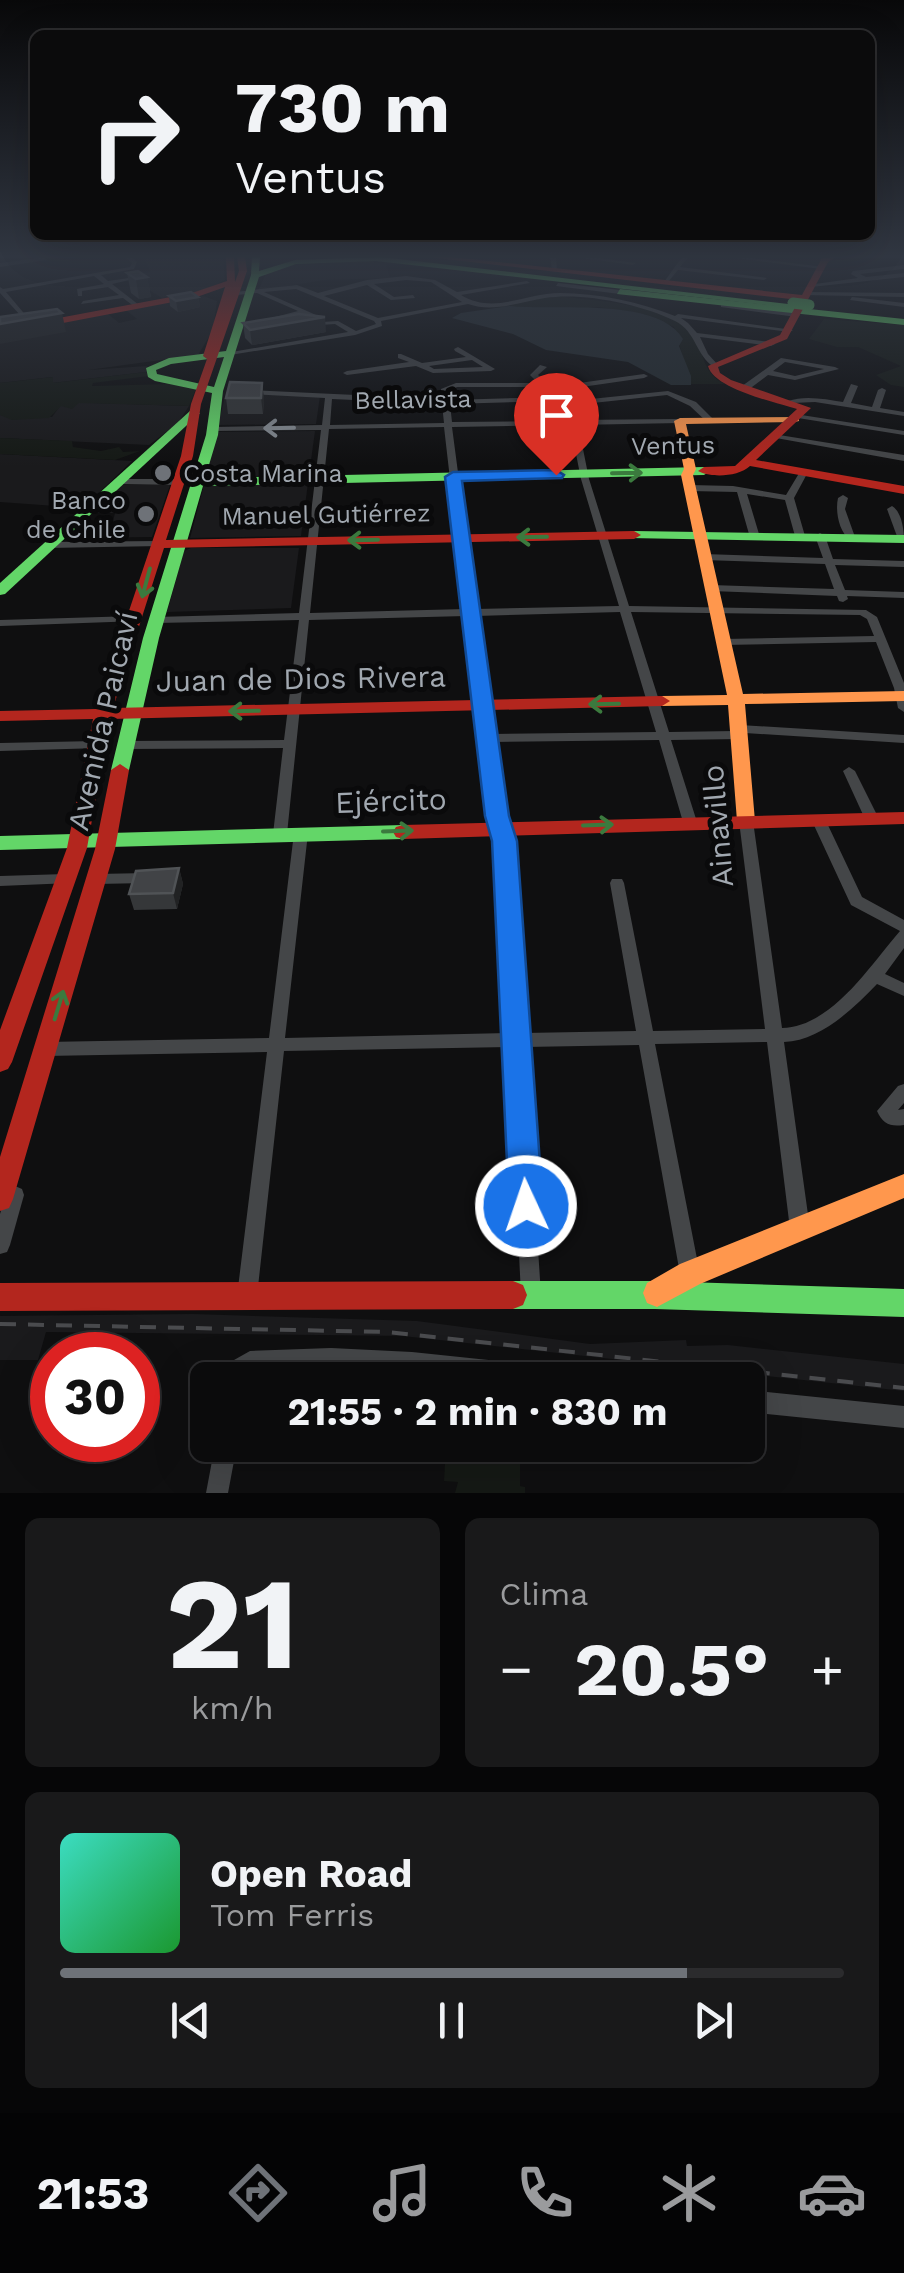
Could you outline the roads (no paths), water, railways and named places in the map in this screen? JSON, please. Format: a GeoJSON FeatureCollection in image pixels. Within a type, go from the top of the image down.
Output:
{"type":"FeatureCollection","features":[{"type":"Feature","properties":{"kind":"main road"},"geometry":{"type":"LineString","coordinates":[[0,332],[28,327]]}},
{"type":"Feature","properties":{"kind":"main road","name":"Avenida Paicaví"},"geometry":{"type":"LineString","coordinates":[[1,1054],[79,840],[103,713],[146,620],[188,482],[212,430],[210,390],[228,327]]}},
{"type":"Feature","properties":{"kind":"main road","name":"Avenida Paicaví"},"geometry":{"type":"LineString","coordinates":[[218,355],[243,327]]}},
{"type":"Feature","properties":{"kind":"main road"},"geometry":{"type":"LineString","coordinates":[[749,462],[801,409],[719,378],[714,365],[766,327]]}},
{"type":"Feature","properties":{"kind":"main road"},"geometry":{"type":"LineString","coordinates":[[210,390],[157,378],[150,368],[218,355]]}},
{"type":"Feature","properties":{"kind":"main road","name":"Avenida Paicaví"},"geometry":{"type":"LineString","coordinates":[[188,482],[194,413],[210,390]]}},
{"type":"Feature","properties":{"kind":"main road","name":"Bellavista"},"geometry":{"type":"LineString","coordinates":[[680,421],[801,409]]}},
{"type":"Feature","properties":{"kind":"main road"},"geometry":{"type":"LineString","coordinates":[[0,591],[194,413]]}},
{"type":"Feature","properties":{"kind":"main road","name":"Ainavillo"},"geometry":{"type":"LineString","coordinates":[[680,421],[699,533],[736,700],[746,822]]}},
{"type":"Feature","properties":{"kind":"main road","name":"Ventus"},"geometry":{"type":"LineString","coordinates":[[188,482],[584,474],[689,480],[734,471],[749,462],[804,472],[898,500]]}},
{"type":"Feature","properties":{"kind":"main road","name":"Manuel Gutiérrez"},"geometry":{"type":"LineString","coordinates":[[170,544],[699,533],[903,539]]}},
{"type":"Feature","properties":{"kind":"main road","name":"Avenida Paicaví"},"geometry":{"type":"LineString","coordinates":[[0,1199],[51,1049],[107,839],[127,745],[146,620]]}},
{"type":"Feature","properties":{"kind":"main road","name":"Juan de Dios Rivera"},"geometry":{"type":"LineString","coordinates":[[0,716],[903,700]]}},
{"type":"Feature","properties":{"kind":"main road","name":"Ejército"},"geometry":{"type":"LineString","coordinates":[[0,843],[904,818]]}},
{"type":"Feature","properties":{"kind":"main road"},"geometry":{"type":"LineString","coordinates":[[654,1294],[690,1274],[904,1186]]}},
{"type":"Feature","properties":{"kind":"main road"},"geometry":{"type":"LineString","coordinates":[[690,1274],[702,1295]]}},
{"type":"Feature","properties":{"kind":"main road"},"geometry":{"type":"LineString","coordinates":[[0,1298],[531,1298],[654,1294],[904,1303]]}},
{"type":"Feature","properties":{"kind":"street"},"geometry":{"type":"LineString","coordinates":[[344,327],[355,333]]}},
{"type":"Feature","properties":{"kind":"street"},"geometry":{"type":"LineString","coordinates":[[218,355],[375,327]]}},
{"type":"Feature","properties":{"kind":"street"},"geometry":{"type":"LineString","coordinates":[[688,327],[698,335],[705,357],[714,365]]}},
{"type":"Feature","properties":{"kind":"street"},"geometry":{"type":"LineString","coordinates":[[698,335],[721,327]]}},
{"type":"Feature","properties":{"kind":"street"},"geometry":{"type":"LineString","coordinates":[[262,348],[274,364]]}},
{"type":"Feature","properties":{"kind":"street"},"geometry":{"type":"LineString","coordinates":[[458,349],[491,369],[506,384]]}},
{"type":"Feature","properties":{"kind":"street"},"geometry":{"type":"LineString","coordinates":[[401,356],[432,371],[491,369]]}},
{"type":"Feature","properties":{"kind":"street"},"geometry":{"type":"LineString","coordinates":[[347,372],[474,358]]}},
{"type":"Feature","properties":{"kind":"street"},"geometry":{"type":"LineString","coordinates":[[744,388],[766,372],[786,360],[835,368],[798,378],[766,372]]}},
{"type":"Feature","properties":{"kind":"street"},"geometry":{"type":"LineString","coordinates":[[543,367],[534,375],[560,402],[572,423],[690,822]]}},
{"type":"Feature","properties":{"kind":"street"},"geometry":{"type":"LineString","coordinates":[[531,1298],[505,841],[486,738],[444,390],[506,384],[546,387],[644,376]]}},
{"type":"Feature","properties":{"kind":"street"},"geometry":{"type":"LineString","coordinates":[[846,405],[854,386]]}},
{"type":"Feature","properties":{"kind":"street"},"geometry":{"type":"LineString","coordinates":[[801,409],[824,387]]}},
{"type":"Feature","properties":{"kind":"street"},"geometry":{"type":"LineString","coordinates":[[210,390],[445,402],[560,402],[668,393],[693,404],[710,420]]}},
{"type":"Feature","properties":{"kind":"street"},"geometry":{"type":"LineString","coordinates":[[875,410],[882,390]]}},
{"type":"Feature","properties":{"kind":"street"},"geometry":{"type":"LineString","coordinates":[[247,1299],[276,1045],[290,834],[290,744],[330,395]]}},
{"type":"Feature","properties":{"kind":"street"},"geometry":{"type":"LineString","coordinates":[[801,409],[846,405],[904,414]]}},
{"type":"Feature","properties":{"kind":"street"},"geometry":{"type":"LineString","coordinates":[[801,409],[898,430]]}},
{"type":"Feature","properties":{"kind":"street","name":"Bellavista"},"geometry":{"type":"LineString","coordinates":[[212,430],[680,421]]}},
{"type":"Feature","properties":{"kind":"street"},"geometry":{"type":"LineString","coordinates":[[776,436],[904,458]]}},
{"type":"Feature","properties":{"kind":"street"},"geometry":{"type":"LineString","coordinates":[[789,498],[804,472]]}},
{"type":"Feature","properties":{"kind":"street"},"geometry":{"type":"LineString","coordinates":[[689,480],[789,498]]}},
{"type":"Feature","properties":{"kind":"street","name":"Ventus"},"geometry":{"type":"LineString","coordinates":[[116,482],[188,482]]}},
{"type":"Feature","properties":{"kind":"street"},"geometry":{"type":"LineString","coordinates":[[742,490],[754,534]]}},
{"type":"Feature","properties":{"kind":"street"},"geometry":{"type":"LineString","coordinates":[[789,498],[810,536],[832,562],[851,611]]}},
{"type":"Feature","properties":{"kind":"street"},"geometry":{"type":"LineString","coordinates":[[843,498],[840,510],[850,537]]}},
{"type":"Feature","properties":{"kind":"street"},"geometry":{"type":"LineString","coordinates":[[898,500],[903,539]]}},
{"type":"Feature","properties":{"kind":"street","name":"Manuel Gutiérrez"},"geometry":{"type":"LineString","coordinates":[[48,545],[170,544]]}},
{"type":"Feature","properties":{"kind":"street"},"geometry":{"type":"LineString","coordinates":[[704,557],[904,564]]}},
{"type":"Feature","properties":{"kind":"street"},"geometry":{"type":"LineString","coordinates":[[0,623],[626,609],[713,598],[904,595]]}},
{"type":"Feature","properties":{"kind":"street"},"geometry":{"type":"LineString","coordinates":[[713,598],[869,614],[903,700]]}},
{"type":"Feature","properties":{"kind":"street"},"geometry":{"type":"LineString","coordinates":[[723,642],[881,639]]}},
{"type":"Feature","properties":{"kind":"street"},"geometry":{"type":"LineString","coordinates":[[486,738],[740,732],[904,740]]}},
{"type":"Feature","properties":{"kind":"street"},"geometry":{"type":"LineString","coordinates":[[127,745],[290,744]]}},
{"type":"Feature","properties":{"kind":"street"},"geometry":{"type":"LineString","coordinates":[[0,747],[96,745]]}},
{"type":"Feature","properties":{"kind":"street"},"geometry":{"type":"LineString","coordinates":[[849,770],[872,819]]}},
{"type":"Feature","properties":{"kind":"street"},"geometry":{"type":"LineString","coordinates":[[820,821],[853,898],[904,927]]}},
{"type":"Feature","properties":{"kind":"street","name":"Ainavillo"},"geometry":{"type":"LineString","coordinates":[[746,822],[800,1229]]}},
{"type":"Feature","properties":{"kind":"street"},"geometry":{"type":"LineString","coordinates":[[96,879],[166,878]]}},
{"type":"Feature","properties":{"kind":"street"},"geometry":{"type":"LineString","coordinates":[[0,881],[66,879]]}},
{"type":"Feature","properties":{"kind":"street"},"geometry":{"type":"LineString","coordinates":[[617,883],[690,1274]]}},
{"type":"Feature","properties":{"kind":"street"},"geometry":{"type":"LineString","coordinates":[[51,1049],[773,1036],[801,1032],[876,977],[904,936]]}},
{"type":"Feature","properties":{"kind":"street"},"geometry":{"type":"LineString","coordinates":[[876,977],[904,990]]}},
{"type":"Feature","properties":{"kind":"street","name":"Avenida Paicaví"},"geometry":{"type":"LineString","coordinates":[[0,1245],[51,1049]]}},
{"type":"Feature","properties":{"kind":"street"},"geometry":{"type":"LineString","coordinates":[[904,1090],[886,1111],[893,1119],[904,1117]]}},
{"type":"Feature","properties":{"kind":"street"},"geometry":{"type":"LineString","coordinates":[[250,1362],[414,1362]]}},
{"type":"Feature","properties":{"kind":"street"},"geometry":{"type":"LineString","coordinates":[[765,1404],[904,1418]]}},
{"type":"Feature","properties":{"kind":"street"},"geometry":{"type":"LineString","coordinates":[[218,1493],[223,1462]]}},
{"type":"Feature","properties":{"kind":"railway"},"geometry":{"type":"LineString","coordinates":[[0,1324],[387,1332],[904,1388]]}},
{"type":"Feature","properties":{"kind":"place","name":"Costa Marina"},"geometry":{"type":"Point","coordinates":[163,473]}},
{"type":"Feature","properties":{"kind":"place","name":"Banco de Chile"},"geometry":{"type":"Point","coordinates":[146,514]}}]}
